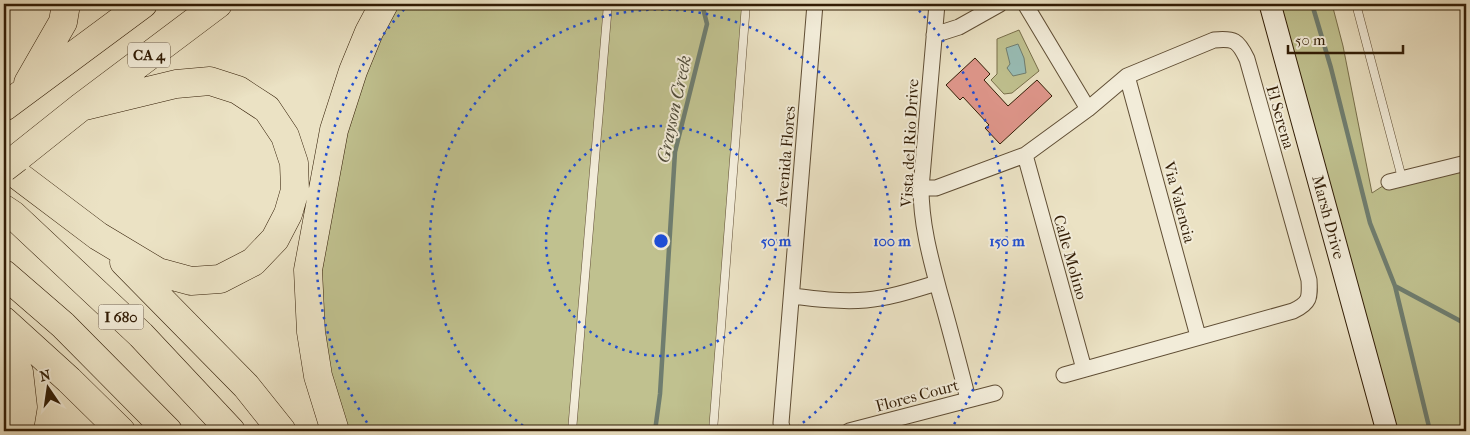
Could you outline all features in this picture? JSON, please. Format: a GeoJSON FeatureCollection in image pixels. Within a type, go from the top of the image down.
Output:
{"type":"FeatureCollection","features":[{"type":"Feature","properties":{"kind":"highway"},"geometry":{"type":"LineString","coordinates":[[12,100],[62,22],[66,4]]}},
{"type":"Feature","properties":{"kind":"highway","name":"CA 4"},"geometry":{"type":"LineString","coordinates":[[12,100],[143,4]]}},
{"type":"Feature","properties":{"kind":"highway","name":"CA 4"},"geometry":{"type":"LineString","coordinates":[[8,164],[218,4]]}},
{"type":"Feature","properties":{"kind":"highway"},"geometry":{"type":"LineString","coordinates":[[335,431],[318,376],[311,332],[308,270],[334,130],[353,71],[369,32],[384,4]]}},
{"type":"Feature","properties":{"kind":"highway"},"geometry":{"type":"LineString","coordinates":[[81,107],[176,84],[210,81],[238,90],[267,109],[285,136],[294,163],[295,190],[288,214],[275,239],[252,262],[220,279],[191,281],[158,272],[98,236]]}},
{"type":"Feature","properties":{"kind":"highway"},"geometry":{"type":"LineString","coordinates":[[8,164],[98,236],[246,386],[282,431]]}},
{"type":"Feature","properties":{"kind":"highway","name":"I 680"},"geometry":{"type":"LineString","coordinates":[[4,209],[13,215],[140,335],[231,431]]}},
{"type":"Feature","properties":{"kind":"highway","name":"I 680"},"geometry":{"type":"LineString","coordinates":[[4,274],[63,325],[168,431]]}},
{"type":"Feature","properties":{"kind":"highway"},"geometry":{"type":"LineString","coordinates":[[4,321],[69,380],[121,431]]}},
{"type":"Feature","properties":{"kind":"highway"},"geometry":{"type":"LineString","coordinates":[[4,344],[19,372],[23,407],[20,431]]}},
{"type":"Feature","properties":{"kind":"street","name":"Avenida Flores"},"geometry":{"type":"LineString","coordinates":[[783,431],[781,423],[815,4]]}},
{"type":"Feature","properties":{"kind":"street","name":"Vista del Rio Drive"},"geometry":{"type":"LineString","coordinates":[[937,4],[921,188],[923,223],[968,399]]}},
{"type":"Feature","properties":{"kind":"street"},"geometry":{"type":"LineString","coordinates":[[934,35],[959,26],[1000,4]]}},
{"type":"Feature","properties":{"kind":"street"},"geometry":{"type":"LineString","coordinates":[[1026,4],[1088,109]]}},
{"type":"Feature","properties":{"kind":"street","name":"Marsh Drive"},"geometry":{"type":"LineString","coordinates":[[1270,4],[1387,431]]}},
{"type":"Feature","properties":{"kind":"street","name":"El Serena"},"geometry":{"type":"LineString","coordinates":[[921,188],[936,188],[1025,155],[1088,109],[1127,76],[1214,40],[1226,39],[1236,41],[1241,47],[1247,58],[1303,261],[1310,291],[1308,301],[1302,307],[1293,311],[1064,375]]}},
{"type":"Feature","properties":{"kind":"street","name":"Via Valencia"},"geometry":{"type":"LineString","coordinates":[[1127,76],[1198,336]]}},
{"type":"Feature","properties":{"kind":"street","name":"Calle Molino"},"geometry":{"type":"LineString","coordinates":[[1025,155],[1084,369]]}},
{"type":"Feature","properties":{"kind":"street"},"geometry":{"type":"LineString","coordinates":[[1395,180],[1466,163]]}},
{"type":"Feature","properties":{"kind":"street"},"geometry":{"type":"LineString","coordinates":[[792,296],[833,300],[866,300],[903,293],[938,283]]}},
{"type":"Feature","properties":{"kind":"street","name":"Flores Court"},"geometry":{"type":"LineString","coordinates":[[849,431],[995,393]]}},
{"type":"Feature","properties":{"kind":"lane"},"geometry":{"type":"LineString","coordinates":[[572,431],[608,4]]}},
{"type":"Feature","properties":{"kind":"lane"},"geometry":{"type":"LineString","coordinates":[[713,431],[746,4]]}},
{"type":"Feature","properties":{"kind":"lane"},"geometry":{"type":"LineString","coordinates":[[1356,4],[1395,180]]}},
{"type":"Feature","properties":{"kind":"green space"},"geometry":{"type":"Polygon","coordinates":[[[384,4],[746,4],[713,431],[335,431],[308,270],[384,4]]]}},
{"type":"Feature","properties":{"kind":"green space"},"geometry":{"type":"Polygon","coordinates":[[[1270,4],[1332,4],[1343,46],[1372,193],[1389,182],[1466,163],[1466,431],[1387,431],[1270,4]]]}},
{"type":"Feature","properties":{"kind":"green space"},"geometry":{"type":"Polygon","coordinates":[[[1019,30],[1039,71],[1012,93],[1004,94],[991,80],[997,74],[997,39],[1019,30]]]}},
{"type":"Feature","properties":{"kind":"water"},"geometry":{"type":"Polygon","coordinates":[[[1018,44],[1024,58],[1026,73],[1013,76],[1007,68],[1010,64],[1006,48],[1018,44]]]}},
{"type":"Feature","properties":{"kind":"building"},"geometry":{"type":"Polygon","coordinates":[[[975,58],[990,74],[984,80],[1008,106],[1037,80],[1052,96],[1000,144],[985,128],[989,125],[963,97],[960,100],[946,85],[975,58]]]}},
{"type":"Feature","properties":{"kind":"waterway","name":"Grayson Creek"},"geometry":{"type":"LineString","coordinates":[[655,431],[660,394],[675,152],[707,24],[702,4]]}},
{"type":"Feature","properties":{"kind":"waterway"},"geometry":{"type":"LineString","coordinates":[[1312,4],[1331,68],[1370,223],[1395,286],[1430,431]]}},
{"type":"Feature","properties":{"kind":"waterway"},"geometry":{"type":"LineString","coordinates":[[1395,286],[1466,324]]}}]}
